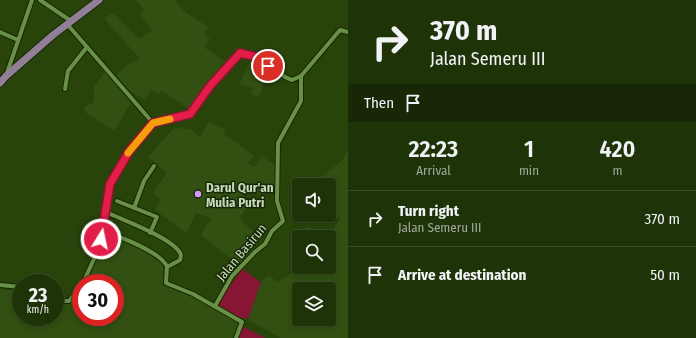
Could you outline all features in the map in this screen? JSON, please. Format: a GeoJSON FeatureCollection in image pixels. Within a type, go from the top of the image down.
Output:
{"type":"FeatureCollection","features":[{"type":"Feature","properties":{"kind":"main road"},"geometry":{"type":"LineString","coordinates":[[0,83],[6,76],[69,22],[99,0]]}},
{"type":"Feature","properties":{"kind":"street"},"geometry":{"type":"LineString","coordinates":[[6,76],[32,0]]}},
{"type":"Feature","properties":{"kind":"street"},"geometry":{"type":"LineString","coordinates":[[40,0],[69,22],[87,48],[153,123]]}},
{"type":"Feature","properties":{"kind":"street"},"geometry":{"type":"LineString","coordinates":[[88,274],[96,258],[104,231],[108,189],[112,179],[130,150],[153,123],[190,114],[210,86],[240,53],[257,57],[285,77],[292,80],[301,76],[340,30],[348,32]]}},
{"type":"Feature","properties":{"kind":"street"},"geometry":{"type":"LineString","coordinates":[[0,32],[18,40]]}},
{"type":"Feature","properties":{"kind":"street"},"geometry":{"type":"LineString","coordinates":[[65,89],[68,70],[87,48]]}},
{"type":"Feature","properties":{"kind":"street","name":"Jalan Basirun"},"geometry":{"type":"LineString","coordinates":[[214,306],[232,276],[255,252],[265,244],[272,231],[283,221],[277,202],[278,143],[301,101],[301,76]]}},
{"type":"Feature","properties":{"kind":"street"},"geometry":{"type":"LineString","coordinates":[[134,208],[144,181],[154,166]]}},
{"type":"Feature","properties":{"kind":"street"},"geometry":{"type":"LineString","coordinates":[[117,201],[157,217],[150,233]]}},
{"type":"Feature","properties":{"kind":"street"},"geometry":{"type":"LineString","coordinates":[[106,212],[150,233],[172,245],[180,252],[180,260],[167,267]]}},
{"type":"Feature","properties":{"kind":"street"},"geometry":{"type":"LineString","coordinates":[[104,231],[158,256],[166,263],[166,283],[188,291],[242,322],[236,338]]}},
{"type":"Feature","properties":{"kind":"street"},"geometry":{"type":"LineString","coordinates":[[0,285],[12,286]]}},
{"type":"Feature","properties":{"kind":"shaded area"},"geometry":{"type":"Polygon","coordinates":[[[136,0],[174,0],[184,11],[208,27],[204,34],[210,39],[204,47],[227,63],[191,110],[162,91],[158,94],[151,90],[145,100],[130,91],[116,75],[127,65],[140,59],[104,18],[113,13],[139,39],[152,30],[140,16],[144,10],[136,0]]]}},
{"type":"Feature","properties":{"kind":"shaded area"},"geometry":{"type":"Polygon","coordinates":[[[251,58],[270,69],[259,96],[250,95],[253,88],[239,85],[251,58]]]}},
{"type":"Feature","properties":{"kind":"shaded area"},"geometry":{"type":"Polygon","coordinates":[[[105,71],[131,103],[114,131],[85,112],[84,107],[94,102],[94,87],[105,71]]]}},
{"type":"Feature","properties":{"kind":"shaded area","name":"Darul Qur'an Mulia Putri"},"geometry":{"type":"Polygon","coordinates":[[[209,122],[225,129],[223,133],[254,156],[248,163],[254,167],[262,156],[275,165],[275,189],[265,187],[259,195],[242,182],[236,189],[243,196],[247,208],[239,218],[259,237],[253,251],[238,267],[228,256],[201,235],[211,218],[196,213],[186,233],[155,210],[161,199],[153,193],[167,173],[148,157],[174,128],[190,129],[200,137],[209,122]]]}},
{"type":"Feature","properties":{"kind":"shaded area"},"geometry":{"type":"Polygon","coordinates":[[[348,150],[348,338],[280,338],[248,319],[261,282],[269,275],[277,282],[292,273],[336,274],[336,230],[333,230],[340,218],[336,216],[336,178],[320,178],[342,161],[348,150]]]}},
{"type":"Feature","properties":{"kind":"shaded area"},"geometry":{"type":"Polygon","coordinates":[[[308,225],[314,230],[302,230],[308,225]]]}},
{"type":"Feature","properties":{"kind":"shaded area"},"geometry":{"type":"Polygon","coordinates":[[[108,235],[147,253],[161,263],[165,270],[163,285],[185,291],[238,321],[238,327],[234,338],[0,338],[0,289],[12,290],[12,326],[64,326],[64,303],[72,301],[72,326],[124,326],[124,274],[90,274],[108,235]]]}},
{"type":"Feature","properties":{"kind":"shaded area"},"geometry":{"type":"Polygon","coordinates":[[[242,269],[261,282],[248,319],[239,317],[217,304],[242,269]]]}},
{"type":"Feature","properties":{"kind":"shaded area"},"geometry":{"type":"Polygon","coordinates":[[[242,326],[265,338],[238,338],[242,326]]]}},
{"type":"Feature","properties":{"kind":"slow traffic"},"geometry":{"type":"LineString","coordinates":[[128,153],[153,123],[170,119]]}},
{"type":"Feature","properties":{"kind":"place","name":"Darul Qur'an Mulia Putri"},"geometry":{"type":"Point","coordinates":[198,194]}},
{"type":"Feature","properties":{"kind":"route"},"geometry":{"type":"LineString","coordinates":[[101,239],[104,231],[108,189],[112,179],[130,150],[150,126],[156,122],[187,116],[190,114],[210,86],[240,53],[257,57],[268,66]]}}]}
